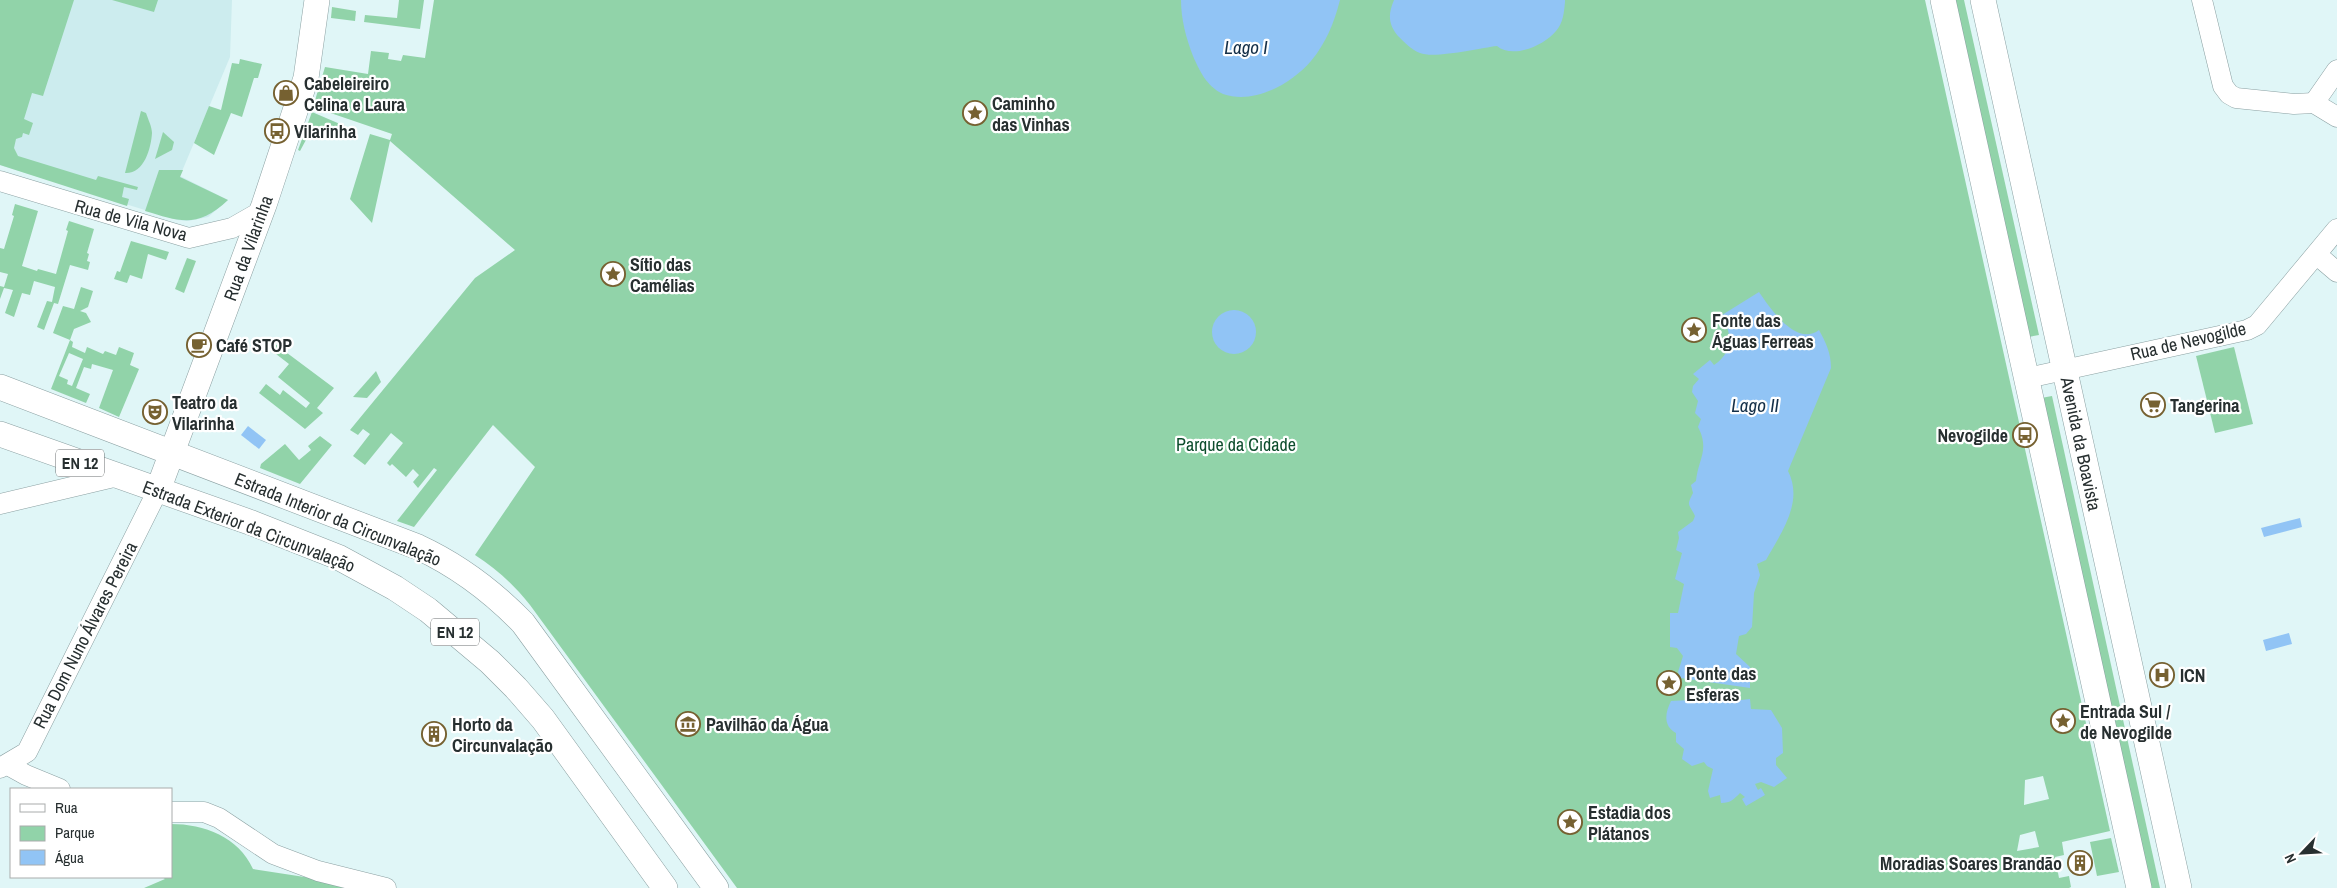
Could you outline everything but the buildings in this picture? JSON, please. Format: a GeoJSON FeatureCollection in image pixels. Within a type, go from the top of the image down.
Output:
{"type":"FeatureCollection","features":[{"type":"Feature","properties":{"kind":"main road","name":"Rua da Vilarinha"},"geometry":{"type":"LineString","coordinates":[[158,490],[260,212],[306,78],[317,0]]}},
{"type":"Feature","properties":{"kind":"main road"},"geometry":{"type":"LineString","coordinates":[[1943,0],[2139,888]]}},
{"type":"Feature","properties":{"kind":"main road","name":"Avenida da Boavista"},"geometry":{"type":"LineString","coordinates":[[1983,0],[2179,888]]}},
{"type":"Feature","properties":{"kind":"main road","name":"Estrada Interior da Circunvalação"},"geometry":{"type":"LineString","coordinates":[[0,387],[418,547],[462,570],[504,603],[528,630],[716,888]]}},
{"type":"Feature","properties":{"kind":"main road","name":"Estrada Exterior da Circunvalação"},"geometry":{"type":"LineString","coordinates":[[0,434],[252,523],[338,557],[395,588],[428,610],[483,656],[516,688],[548,727],[665,888]]}},
{"type":"Feature","properties":{"kind":"street"},"geometry":{"type":"LineString","coordinates":[[2202,0],[2223,86],[2228,94],[2236,98],[2294,104],[2314,103],[2337,117]]}},
{"type":"Feature","properties":{"kind":"street"},"geometry":{"type":"LineString","coordinates":[[2314,103],[2337,70]]}},
{"type":"Feature","properties":{"kind":"street","name":"Rua de Vila Nova"},"geometry":{"type":"LineString","coordinates":[[0,181],[189,238],[219,233],[240,224],[260,212]]}},
{"type":"Feature","properties":{"kind":"street","name":"Rua de Nevogilde"},"geometry":{"type":"LineString","coordinates":[[2027,378],[2252,327],[2265,318],[2337,229]]}},
{"type":"Feature","properties":{"kind":"street"},"geometry":{"type":"LineString","coordinates":[[2316,254],[2337,272]]}},
{"type":"Feature","properties":{"kind":"street"},"geometry":{"type":"LineString","coordinates":[[0,504],[118,476]]}},
{"type":"Feature","properties":{"kind":"street","name":"Rua Dom Nuno Álvares Pereira"},"geometry":{"type":"LineString","coordinates":[[4,766],[27,752],[158,490]]}},
{"type":"Feature","properties":{"kind":"street"},"geometry":{"type":"LineString","coordinates":[[4,766],[57,788]]}},
{"type":"Feature","properties":{"kind":"street"},"geometry":{"type":"LineString","coordinates":[[172,812],[204,812],[219,818],[273,854],[318,870],[386,888]]}},
{"type":"Feature","properties":{"kind":"shaded area"},"geometry":{"type":"Polygon","coordinates":[[[0,0],[232,0],[230,57],[180,176],[228,200],[208,217],[188,221],[177,220],[0,165],[0,0]]]}},
{"type":"Feature","properties":{"kind":"green space"},"geometry":{"type":"Polygon","coordinates":[[[0,0],[74,0],[43,96],[32,93],[24,119],[33,123],[29,135],[23,133],[22,137],[16,139],[14,148],[18,156],[96,180],[98,176],[138,187],[137,190],[124,187],[122,197],[129,199],[127,206],[0,165],[0,0]]]}},
{"type":"Feature","properties":{"kind":"green space"},"geometry":{"type":"Polygon","coordinates":[[[112,0],[158,0],[154,12],[112,0]]]}},
{"type":"Feature","properties":{"kind":"green space"},"geometry":{"type":"Polygon","coordinates":[[[399,0],[424,0],[420,29],[364,22],[365,15],[397,18],[399,0]]]}},
{"type":"Feature","properties":{"kind":"green space","name":"Parque da Cidade"},"geometry":{"type":"Polygon","coordinates":[[[434,0],[1925,0],[2110,831],[2062,842],[2064,855],[2055,857],[2059,878],[2069,876],[2071,887],[2069,888],[737,888],[530,605],[505,578],[475,555],[535,467],[493,425],[414,527],[397,521],[437,470],[434,468],[418,488],[413,482],[419,475],[413,469],[406,477],[392,464],[390,466],[387,463],[403,443],[391,433],[365,465],[353,456],[370,434],[363,429],[358,435],[350,430],[475,278],[515,250],[390,141],[372,223],[350,199],[370,134],[390,140],[392,134],[313,107],[325,67],[368,74],[371,51],[389,53],[388,59],[401,61],[403,55],[425,58],[434,0]],[[2043,776],[2025,780],[2024,805],[2049,799],[2043,776]],[[2035,831],[2020,835],[2017,851],[2039,847],[2035,831]]]}},
{"type":"Feature","properties":{"kind":"green space"},"geometry":{"type":"Polygon","coordinates":[[[1953,0],[1964,0],[2039,335],[2028,337],[1953,0]]]}},
{"type":"Feature","properties":{"kind":"green space"},"geometry":{"type":"Polygon","coordinates":[[[332,7],[356,11],[355,21],[331,18],[332,7]]]}},
{"type":"Feature","properties":{"kind":"green space"},"geometry":{"type":"Polygon","coordinates":[[[240,59],[262,64],[258,78],[254,78],[242,117],[231,113],[214,155],[194,143],[209,106],[221,110],[232,63],[239,64],[240,59]]]}},
{"type":"Feature","properties":{"kind":"green space"},"geometry":{"type":"Polygon","coordinates":[[[141,111],[146,113],[151,128],[150,146],[142,165],[132,172],[125,173],[141,111]]]}},
{"type":"Feature","properties":{"kind":"green space"},"geometry":{"type":"Polygon","coordinates":[[[312,112],[347,127],[351,139],[338,133],[330,136],[307,138],[300,151],[298,150],[312,112]]]}},
{"type":"Feature","properties":{"kind":"green space"},"geometry":{"type":"Polygon","coordinates":[[[163,132],[174,142],[172,150],[155,159],[163,132]]]}},
{"type":"Feature","properties":{"kind":"green space"},"geometry":{"type":"Polygon","coordinates":[[[159,170],[183,170],[180,177],[228,200],[217,209],[198,219],[179,220],[145,211],[159,170]]]}},
{"type":"Feature","properties":{"kind":"green space"},"geometry":{"type":"Polygon","coordinates":[[[15,204],[38,211],[22,266],[37,271],[38,269],[56,274],[69,221],[94,229],[87,253],[89,254],[87,261],[90,262],[88,270],[70,265],[58,304],[54,303],[44,330],[37,327],[47,301],[52,302],[55,287],[34,281],[30,295],[22,293],[14,317],[5,313],[13,290],[4,288],[0,299],[0,286],[4,287],[8,274],[0,272],[0,248],[4,249],[14,216],[12,215],[15,204]]]}},
{"type":"Feature","properties":{"kind":"green space"},"geometry":{"type":"Polygon","coordinates":[[[131,241],[169,252],[166,260],[148,254],[142,279],[130,275],[127,283],[114,279],[117,271],[120,272],[131,241]]]}},
{"type":"Feature","properties":{"kind":"green space"},"geometry":{"type":"Polygon","coordinates":[[[187,258],[196,261],[184,293],[175,289],[187,258]]]}},
{"type":"Feature","properties":{"kind":"green space"},"geometry":{"type":"Polygon","coordinates":[[[81,287],[93,291],[88,307],[80,311],[86,313],[91,322],[74,329],[70,340],[53,333],[63,306],[74,309],[81,287]]]}},
{"type":"Feature","properties":{"kind":"green space"},"geometry":{"type":"Polygon","coordinates":[[[267,338],[334,388],[317,408],[323,413],[305,429],[259,393],[266,384],[280,395],[283,390],[306,408],[310,403],[278,377],[289,364],[263,344],[267,338]]]}},
{"type":"Feature","properties":{"kind":"green space"},"geometry":{"type":"Polygon","coordinates":[[[70,340],[73,342],[72,347],[85,353],[87,347],[103,354],[105,351],[116,355],[119,347],[134,353],[130,365],[139,369],[119,417],[99,408],[113,370],[92,364],[91,369],[84,367],[76,388],[90,394],[86,403],[51,389],[70,340]],[[69,353],[59,376],[68,380],[67,384],[72,386],[83,359],[69,353]]]}},
{"type":"Feature","properties":{"kind":"green space"},"geometry":{"type":"Polygon","coordinates":[[[2234,347],[2253,424],[2215,433],[2196,356],[2234,347]]]}},
{"type":"Feature","properties":{"kind":"green space"},"geometry":{"type":"Polygon","coordinates":[[[376,371],[381,382],[367,398],[353,397],[376,371]]]}},
{"type":"Feature","properties":{"kind":"green space"},"geometry":{"type":"Polygon","coordinates":[[[2052,396],[2160,888],[2149,888],[2041,398],[2052,396]]]}},
{"type":"Feature","properties":{"kind":"green space"},"geometry":{"type":"Polygon","coordinates":[[[320,436],[332,445],[300,484],[260,468],[261,464],[285,444],[299,460],[311,450],[308,446],[320,436]]]}},
{"type":"Feature","properties":{"kind":"green space"},"geometry":{"type":"Polygon","coordinates":[[[172,824],[196,827],[219,834],[239,848],[253,869],[324,880],[354,888],[144,888],[165,879],[164,878],[172,878],[172,824]]]}},
{"type":"Feature","properties":{"kind":"green space"},"geometry":{"type":"Polygon","coordinates":[[[2111,838],[2119,872],[2097,876],[2090,842],[2111,838]]]}},
{"type":"Feature","properties":{"kind":"water","name":"Lago I"},"geometry":{"type":"Polygon","coordinates":[[[1181,0],[1340,0],[1329,32],[1321,47],[1303,69],[1283,84],[1271,90],[1247,97],[1235,97],[1217,91],[1204,78],[1188,42],[1181,0]]]}},
{"type":"Feature","properties":{"kind":"water"},"geometry":{"type":"Polygon","coordinates":[[[1394,0],[1565,0],[1565,2],[1560,25],[1551,36],[1536,46],[1519,51],[1503,50],[1497,46],[1427,55],[1417,52],[1408,46],[1392,27],[1390,19],[1394,0]]]}},
{"type":"Feature","properties":{"kind":"water","name":"Lago II"},"geometry":{"type":"Polygon","coordinates":[[[1759,292],[1777,316],[1793,330],[1810,334],[1819,330],[1828,348],[1831,368],[1788,471],[1793,494],[1789,517],[1766,560],[1757,564],[1760,575],[1754,593],[1752,627],[1746,634],[1739,636],[1736,654],[1750,667],[1750,688],[1681,678],[1678,672],[1683,656],[1677,648],[1670,647],[1670,613],[1678,613],[1684,584],[1675,579],[1682,553],[1676,550],[1679,538],[1678,532],[1693,521],[1695,516],[1689,505],[1693,493],[1691,485],[1696,481],[1703,448],[1698,427],[1701,419],[1695,413],[1698,401],[1692,392],[1693,386],[1699,379],[1693,374],[1710,360],[1714,365],[1728,348],[1728,329],[1722,315],[1759,292]]]}},
{"type":"Feature","properties":{"kind":"water"},"geometry":{"type":"Polygon","coordinates":[[[1230,310],[1238,310],[1250,316],[1256,332],[1250,348],[1238,354],[1230,354],[1218,348],[1212,336],[1212,328],[1218,316],[1230,310]]]}},
{"type":"Feature","properties":{"kind":"water"},"geometry":{"type":"Polygon","coordinates":[[[248,426],[266,440],[259,449],[241,435],[248,426]]]}},
{"type":"Feature","properties":{"kind":"water"},"geometry":{"type":"Polygon","coordinates":[[[2300,518],[2302,527],[2264,537],[2261,528],[2300,518]]]}},
{"type":"Feature","properties":{"kind":"water"},"geometry":{"type":"Polygon","coordinates":[[[2289,633],[2292,644],[2266,651],[2263,640],[2289,633]]]}},
{"type":"Feature","properties":{"kind":"water"},"geometry":{"type":"Polygon","coordinates":[[[1730,698],[1732,701],[1750,699],[1751,709],[1771,710],[1782,728],[1783,753],[1776,758],[1776,765],[1787,778],[1774,787],[1761,782],[1755,784],[1758,790],[1761,788],[1765,795],[1746,806],[1742,799],[1745,797],[1740,793],[1732,800],[1724,803],[1721,803],[1720,795],[1710,798],[1708,791],[1713,769],[1704,762],[1692,766],[1682,759],[1684,749],[1676,742],[1676,733],[1669,727],[1666,719],[1671,701],[1730,698]]]}},
{"type":"Feature","properties":{"kind":"place","name":"Cabeleireiro Celina e Laura"},"geometry":{"type":"Point","coordinates":[286,93]}},
{"type":"Feature","properties":{"kind":"place","name":"Caminho das Vinhas"},"geometry":{"type":"Point","coordinates":[975,113]}},
{"type":"Feature","properties":{"kind":"place","name":"Vilarinha"},"geometry":{"type":"Point","coordinates":[277,131]}},
{"type":"Feature","properties":{"kind":"place","name":"Sítio das Camélias"},"geometry":{"type":"Point","coordinates":[613,274]}},
{"type":"Feature","properties":{"kind":"place","name":"Fonte das Águas Ferreas"},"geometry":{"type":"Point","coordinates":[1694,330]}},
{"type":"Feature","properties":{"kind":"place","name":"Café STOP"},"geometry":{"type":"Point","coordinates":[199,345]}},
{"type":"Feature","properties":{"kind":"place","name":"Tangerina"},"geometry":{"type":"Point","coordinates":[2153,405]}},
{"type":"Feature","properties":{"kind":"place","name":"Teatro da Vilarinha"},"geometry":{"type":"Point","coordinates":[155,412]}},
{"type":"Feature","properties":{"kind":"place","name":"Nevogilde"},"geometry":{"type":"Point","coordinates":[2025,435]}},
{"type":"Feature","properties":{"kind":"place","name":"ICN"},"geometry":{"type":"Point","coordinates":[2162,675]}},
{"type":"Feature","properties":{"kind":"place","name":"Ponte das Esferas"},"geometry":{"type":"Point","coordinates":[1669,683]}},
{"type":"Feature","properties":{"kind":"place","name":"Entrada Sul / de Nevogilde"},"geometry":{"type":"Point","coordinates":[2063,721]}},
{"type":"Feature","properties":{"kind":"place","name":"Pavilhão da Água"},"geometry":{"type":"Point","coordinates":[688,724]}},
{"type":"Feature","properties":{"kind":"place","name":"Horto da Circunvalação"},"geometry":{"type":"Point","coordinates":[434,734]}},
{"type":"Feature","properties":{"kind":"place","name":"Estadia dos Plátanos"},"geometry":{"type":"Point","coordinates":[1570,822]}},
{"type":"Feature","properties":{"kind":"place","name":"Moradias Soares Brandão"},"geometry":{"type":"Point","coordinates":[2080,863]}}]}
